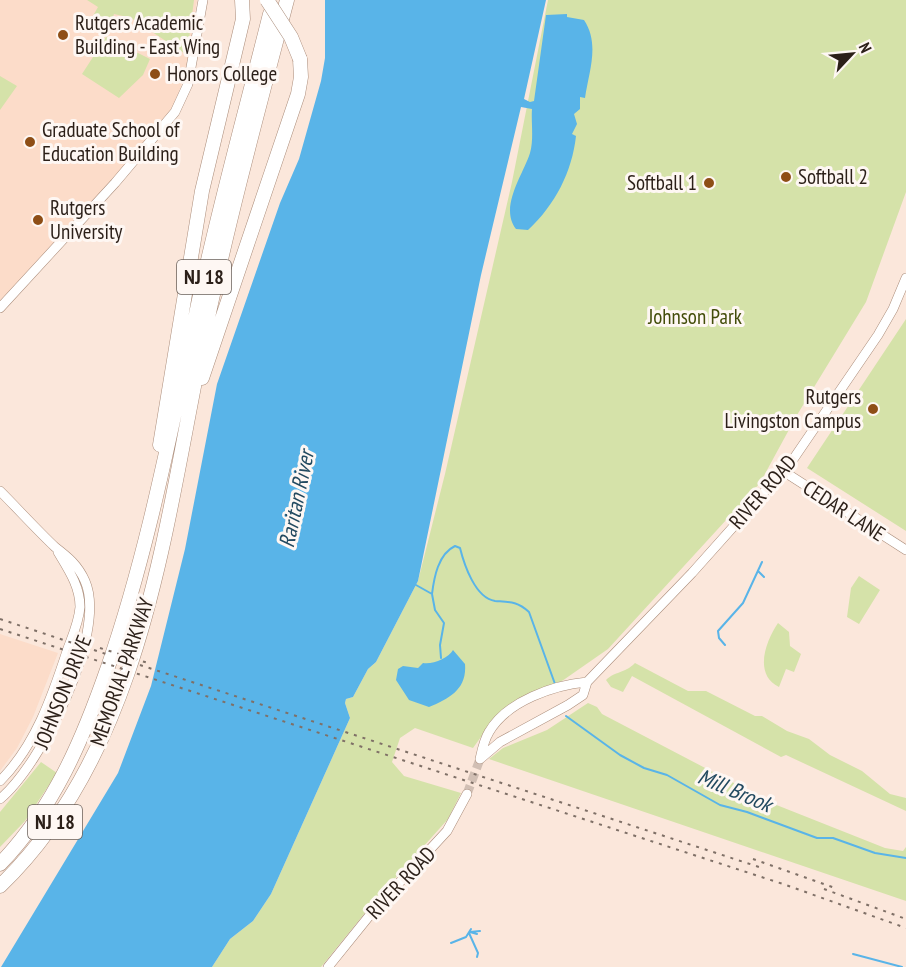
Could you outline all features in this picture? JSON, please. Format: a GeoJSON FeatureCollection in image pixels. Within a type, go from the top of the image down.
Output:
{"type":"FeatureCollection","features":[{"type":"Feature","properties":{"kind":"highway"},"geometry":{"type":"LineString","coordinates":[[147,543],[150,504],[200,206],[243,19],[242,0]]}},
{"type":"Feature","properties":{"kind":"highway"},"geometry":{"type":"LineString","coordinates":[[184,431],[298,94],[301,77],[300,59],[291,37],[267,0]]}},
{"type":"Feature","properties":{"kind":"highway","name":"NJ 18"},"geometry":{"type":"LineString","coordinates":[[184,431],[219,269],[287,0]]}},
{"type":"Feature","properties":{"kind":"highway","name":"NJ 18"},"geometry":{"type":"LineString","coordinates":[[147,543],[210,250],[270,14]]}},
{"type":"Feature","properties":{"kind":"highway","name":"MEMORIAL PARKWAY"},"geometry":{"type":"LineString","coordinates":[[0,886],[54,824],[77,788],[123,683],[148,601],[184,431]]}},
{"type":"Feature","properties":{"kind":"highway","name":"MEMORIAL PARKWAY"},"geometry":{"type":"LineString","coordinates":[[0,864],[46,805],[80,740],[118,639],[147,543]]}},
{"type":"Feature","properties":{"kind":"highway"},"geometry":{"type":"LineString","coordinates":[[0,898],[63,822],[81,794],[96,749]]}},
{"type":"Feature","properties":{"kind":"street"},"geometry":{"type":"LineString","coordinates":[[0,308],[115,183],[175,112],[188,84],[203,0]]}},
{"type":"Feature","properties":{"kind":"street","name":"RIVER ROAD"},"geometry":{"type":"LineString","coordinates":[[587,682],[569,684],[541,694],[506,713],[489,732],[480,759],[500,742],[568,705],[583,694],[587,682],[692,573],[783,471],[855,372],[893,309],[906,278]]}},
{"type":"Feature","properties":{"kind":"street","name":"CEDAR LANE"},"geometry":{"type":"LineString","coordinates":[[783,471],[906,550]]}},
{"type":"Feature","properties":{"kind":"street","name":"JOHNSON DRIVE"},"geometry":{"type":"LineString","coordinates":[[0,491],[56,547],[71,558],[86,582],[91,610],[88,632],[63,701],[42,748],[23,776],[0,800]]}},
{"type":"Feature","properties":{"kind":"street","name":"JOHNSON DRIVE"},"geometry":{"type":"LineString","coordinates":[[0,781],[20,758],[34,735],[75,628],[80,608],[76,585],[56,547]]}},
{"type":"Feature","properties":{"kind":"street","name":"RIVER ROAD"},"geometry":{"type":"LineString","coordinates":[[328,967],[374,910],[447,831],[467,795]]}},
{"type":"Feature","properties":{"kind":"shaded area","name":"Rutgers University"},"geometry":{"type":"Polygon","coordinates":[[[0,0],[197,0],[187,69],[173,108],[151,139],[0,301],[0,0]]]}},
{"type":"Feature","properties":{"kind":"shaded area"},"geometry":{"type":"Polygon","coordinates":[[[0,634],[58,653],[33,717],[17,748],[0,771],[0,634]]]}},
{"type":"Feature","properties":{"kind":"green space"},"geometry":{"type":"Polygon","coordinates":[[[87,0],[194,0],[187,55],[131,18],[114,14],[106,37],[89,23],[98,7],[87,0]]]}},
{"type":"Feature","properties":{"kind":"green space","name":"Johnson Park"},"geometry":{"type":"Polygon","coordinates":[[[548,0],[906,0],[906,192],[866,302],[797,415],[760,483],[608,649],[562,681],[533,692],[496,716],[473,748],[415,728],[400,738],[392,762],[404,776],[461,793],[448,819],[373,903],[321,967],[212,967],[230,939],[253,921],[271,894],[350,718],[345,703],[346,699],[353,697],[368,669],[376,662],[418,581],[512,182],[548,0]]]}},
{"type":"Feature","properties":{"kind":"green space"},"geometry":{"type":"Polygon","coordinates":[[[106,37],[150,59],[143,75],[119,98],[82,74],[106,37]]]}},
{"type":"Feature","properties":{"kind":"green space"},"geometry":{"type":"Polygon","coordinates":[[[0,76],[17,86],[0,110],[0,76]]]}},
{"type":"Feature","properties":{"kind":"green space","name":"Rutgers Livingston Campus"},"geometry":{"type":"Polygon","coordinates":[[[906,319],[906,531],[807,468],[906,319]]]}},
{"type":"Feature","properties":{"kind":"green space"},"geometry":{"type":"Polygon","coordinates":[[[859,576],[880,590],[859,624],[847,617],[851,588],[859,576]]]}},
{"type":"Feature","properties":{"kind":"green space"},"geometry":{"type":"Polygon","coordinates":[[[778,623],[789,632],[790,646],[801,654],[794,672],[786,669],[779,687],[766,674],[764,666],[766,648],[778,623]]]}},
{"type":"Feature","properties":{"kind":"green space"},"geometry":{"type":"Polygon","coordinates":[[[635,663],[688,691],[706,691],[755,716],[762,716],[787,731],[809,739],[830,755],[862,771],[890,794],[906,798],[906,811],[786,755],[781,757],[632,676],[623,692],[611,687],[606,680],[635,663]]]}},
{"type":"Feature","properties":{"kind":"green space"},"geometry":{"type":"Polygon","coordinates":[[[588,703],[597,707],[602,714],[774,804],[885,848],[903,851],[906,847],[906,901],[489,759],[503,748],[547,730],[588,703]]]}},
{"type":"Feature","properties":{"kind":"green space"},"geometry":{"type":"Polygon","coordinates":[[[41,762],[57,773],[25,821],[0,847],[0,812],[41,762]]]}},
{"type":"Feature","properties":{"kind":"water","name":"Raritan River"},"geometry":{"type":"Polygon","coordinates":[[[325,0],[546,0],[524,99],[530,102],[534,101],[546,15],[567,14],[567,17],[584,20],[589,29],[592,58],[585,98],[580,97],[580,109],[574,114],[577,124],[572,134],[576,136],[571,162],[561,187],[538,220],[528,230],[516,229],[511,220],[511,201],[530,153],[532,137],[532,109],[521,107],[481,275],[418,581],[376,662],[368,669],[353,697],[346,699],[345,703],[350,718],[271,894],[253,921],[230,939],[212,967],[1,967],[118,773],[151,686],[185,549],[217,384],[280,203],[299,159],[321,81],[325,58],[325,0]]]}},
{"type":"Feature","properties":{"kind":"water"},"geometry":{"type":"Polygon","coordinates":[[[453,650],[465,664],[463,680],[456,692],[429,707],[409,700],[396,680],[398,669],[403,666],[418,668],[423,663],[431,663],[444,658],[453,650]]]}},
{"type":"Feature","properties":{"kind":"waterway","name":"Mill Brook"},"geometry":{"type":"LineString","coordinates":[[432,594],[441,560],[455,546],[460,548],[464,563],[482,594],[488,599],[517,604],[529,612],[555,684]]}},
{"type":"Feature","properties":{"kind":"waterway"},"geometry":{"type":"LineString","coordinates":[[725,645],[719,638],[718,631],[743,603],[762,562]]}},
{"type":"Feature","properties":{"kind":"waterway"},"geometry":{"type":"LineString","coordinates":[[758,571],[764,577]]}},
{"type":"Feature","properties":{"kind":"waterway"},"geometry":{"type":"LineString","coordinates":[[416,585],[432,594],[435,610],[444,623],[440,645],[441,658]]}},
{"type":"Feature","properties":{"kind":"waterway","name":"Mill Brook"},"geometry":{"type":"LineString","coordinates":[[566,716],[620,755],[644,768],[667,775],[720,805],[747,812],[817,838],[833,838],[875,853],[906,858]]}},
{"type":"Feature","properties":{"kind":"waterway"},"geometry":{"type":"LineString","coordinates":[[451,943],[466,937],[471,929]]}},
{"type":"Feature","properties":{"kind":"waterway"},"geometry":{"type":"LineString","coordinates":[[470,932],[480,931]]}},
{"type":"Feature","properties":{"kind":"waterway"},"geometry":{"type":"LineString","coordinates":[[470,932],[477,934]]}},
{"type":"Feature","properties":{"kind":"waterway"},"geometry":{"type":"LineString","coordinates":[[469,933],[478,953],[477,957]]}},
{"type":"Feature","properties":{"kind":"waterway"},"geometry":{"type":"LineString","coordinates":[[853,954],[902,967]]}},
{"type":"Feature","properties":{"kind":"tunnel"},"geometry":{"type":"LineString","coordinates":[[467,794],[480,759]]}},
{"type":"Feature","properties":{"kind":"railway"},"geometry":{"type":"LineString","coordinates":[[0,619],[106,654]]}},
{"type":"Feature","properties":{"kind":"railway"},"geometry":{"type":"LineString","coordinates":[[0,629],[786,885],[906,928]]}},
{"type":"Feature","properties":{"kind":"railway"},"geometry":{"type":"LineString","coordinates":[[100,648],[148,663]]}},
{"type":"Feature","properties":{"kind":"railway"},"geometry":{"type":"LineString","coordinates":[[140,665],[759,867]]}},
{"type":"Feature","properties":{"kind":"railway"},"geometry":{"type":"LineString","coordinates":[[753,859],[835,888]]}},
{"type":"Feature","properties":{"kind":"railway"},"geometry":{"type":"LineString","coordinates":[[824,889],[906,919]]}},
{"type":"Feature","properties":{"kind":"place","name":"Rutgers Academic Building - East Wing"},"geometry":{"type":"Point","coordinates":[63,35]}},
{"type":"Feature","properties":{"kind":"place","name":"Honors College"},"geometry":{"type":"Point","coordinates":[155,74]}},
{"type":"Feature","properties":{"kind":"place","name":"Graduate School of Education Building"},"geometry":{"type":"Point","coordinates":[30,142]}},
{"type":"Feature","properties":{"kind":"place","name":"Softball 2"},"geometry":{"type":"Point","coordinates":[786,177]}},
{"type":"Feature","properties":{"kind":"place","name":"Softball 1"},"geometry":{"type":"Point","coordinates":[709,183]}},
{"type":"Feature","properties":{"kind":"place","name":"Rutgers University"},"geometry":{"type":"Point","coordinates":[38,220]}},
{"type":"Feature","properties":{"kind":"place","name":"Rutgers Livingston Campus"},"geometry":{"type":"Point","coordinates":[873,409]}}]}
